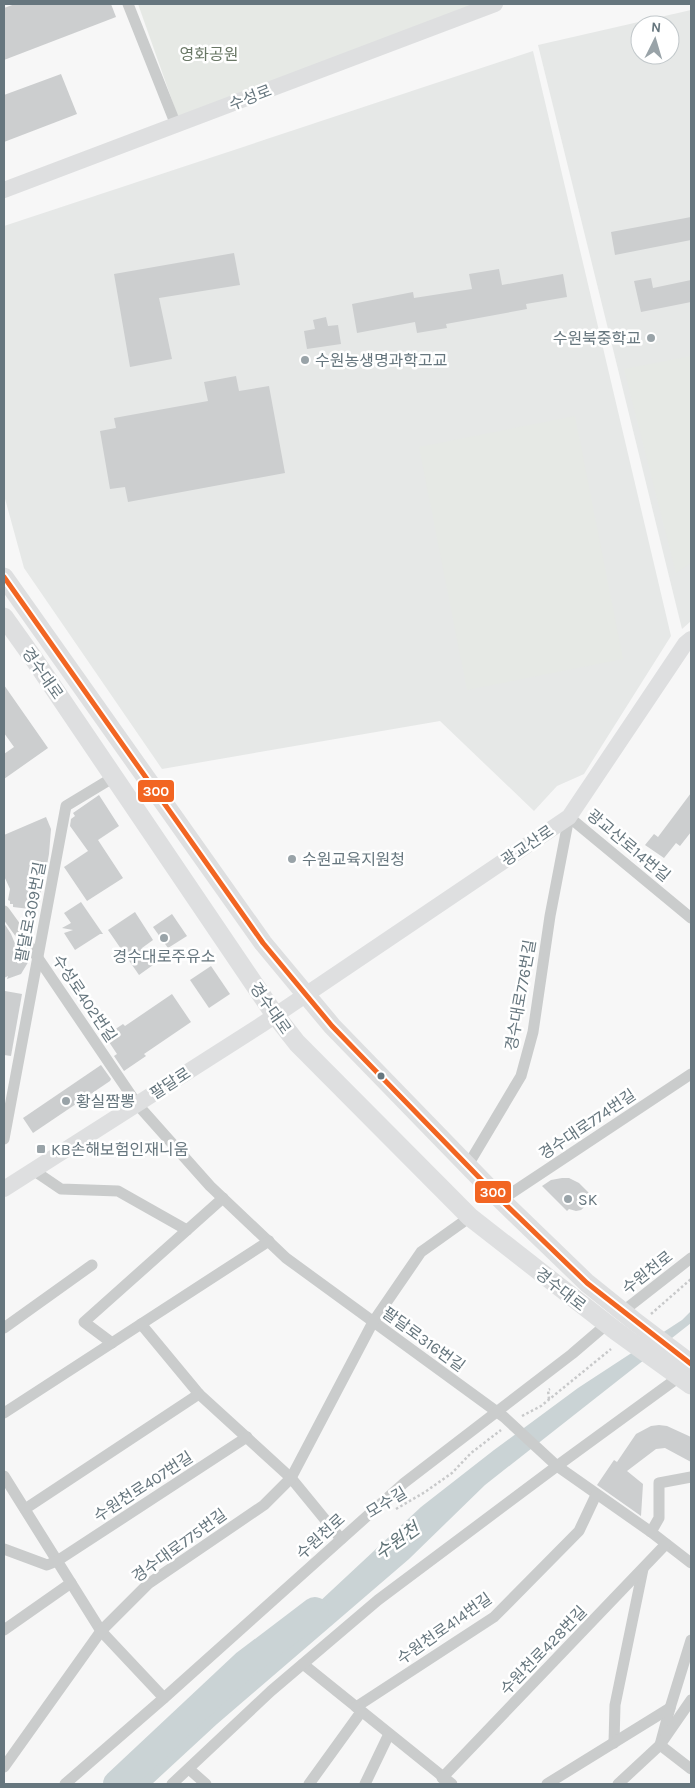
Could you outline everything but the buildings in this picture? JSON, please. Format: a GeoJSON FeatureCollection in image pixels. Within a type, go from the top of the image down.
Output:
{"type":"FeatureCollection","features":[{"type":"Feature","properties":{"kind":"main road","name":"수성로"},"geometry":{"type":"LineString","coordinates":[[4,190],[495,4]]}},
{"type":"Feature","properties":{"kind":"main road","name":"경수대로"},"geometry":{"type":"LineString","coordinates":[[4,577],[263,943],[332,1026],[501,1200],[587,1283],[635,1316],[684,1371]]}},
{"type":"Feature","properties":{"kind":"main road","name":"경수대로"},"geometry":{"type":"LineString","coordinates":[[4,617],[11,638],[114,777],[274,1015],[297,1043],[470,1217],[612,1334],[684,1371]]}},
{"type":"Feature","properties":{"kind":"main road","name":"광교산로"},"geometry":{"type":"LineString","coordinates":[[306,995],[568,817],[685,644],[691,639]]}},
{"type":"Feature","properties":{"kind":"main road","name":"팔달로"},"geometry":{"type":"LineString","coordinates":[[4,1189],[306,995]]}},
{"type":"Feature","properties":{"kind":"street"},"geometry":{"type":"LineString","coordinates":[[128,4],[176,125]]}},
{"type":"Feature","properties":{"kind":"street","name":"팔달로309번길"},"geometry":{"type":"LineString","coordinates":[[4,1138],[66,806],[114,777]]}},
{"type":"Feature","properties":{"kind":"street","name":"광교산로14번길"},"geometry":{"type":"LineString","coordinates":[[568,817],[691,918]]}},
{"type":"Feature","properties":{"kind":"street","name":"경수대로776번길"},"geometry":{"type":"LineString","coordinates":[[468,1165],[521,1076],[534,1032],[550,916],[568,817]]}},
{"type":"Feature","properties":{"kind":"street","name":"수성로402번길"},"geometry":{"type":"LineString","coordinates":[[4,912],[38,958],[137,1104]]}},
{"type":"Feature","properties":{"kind":"street","name":"경수대로774번길"},"geometry":{"type":"LineString","coordinates":[[501,1200],[691,1074]]}},
{"type":"Feature","properties":{"kind":"street","name":"팔달로316번길"},"geometry":{"type":"LineString","coordinates":[[137,1104],[222,1198],[286,1258],[501,1415],[555,1464]]}},
{"type":"Feature","properties":{"kind":"street"},"geometry":{"type":"LineString","coordinates":[[33,1170],[60,1189],[118,1191],[187,1230]]}},
{"type":"Feature","properties":{"kind":"street"},"geometry":{"type":"LineString","coordinates":[[112,1343],[84,1322],[222,1198]]}},
{"type":"Feature","properties":{"kind":"street","name":"경수대로775번길"},"geometry":{"type":"LineString","coordinates":[[4,1767],[101,1631],[148,1584],[264,1505],[291,1478],[373,1322],[421,1252],[470,1217]]}},
{"type":"Feature","properties":{"kind":"street"},"geometry":{"type":"LineString","coordinates":[[4,1413],[269,1242]]}},
{"type":"Feature","properties":{"kind":"street","name":"수원천로"},"geometry":{"type":"LineString","coordinates":[[635,1316],[691,1258]]}},
{"type":"Feature","properties":{"kind":"street"},"geometry":{"type":"LineString","coordinates":[[4,1328],[92,1264]]}},
{"type":"Feature","properties":{"kind":"street"},"geometry":{"type":"LineString","coordinates":[[141,1324],[199,1394],[291,1478],[341,1539]]}},
{"type":"Feature","properties":{"kind":"street","name":"수원천로"},"geometry":{"type":"LineString","coordinates":[[65,1784],[404,1483],[501,1415],[572,1354],[612,1334]]}},
{"type":"Feature","properties":{"kind":"street"},"geometry":{"type":"LineString","coordinates":[[172,1784],[271,1691],[378,1600],[555,1464],[684,1371]]}},
{"type":"Feature","properties":{"kind":"street"},"geometry":{"type":"LineString","coordinates":[[25,1509],[199,1394]]}},
{"type":"Feature","properties":{"kind":"street","name":"수원천로407번길"},"geometry":{"type":"LineString","coordinates":[[57,1561],[247,1438]]}},
{"type":"Feature","properties":{"kind":"street"},"geometry":{"type":"LineString","coordinates":[[555,1464],[596,1495],[651,1532],[691,1563]]}},
{"type":"Feature","properties":{"kind":"street"},"geometry":{"type":"LineString","coordinates":[[4,1476],[101,1631],[164,1698]]}},
{"type":"Feature","properties":{"kind":"street"},"geometry":{"type":"LineString","coordinates":[[651,1532],[659,1518],[659,1483],[691,1476]]}},
{"type":"Feature","properties":{"kind":"street","name":"수원천로414번길"},"geometry":{"type":"LineString","coordinates":[[309,1784],[359,1709],[494,1618],[579,1531],[596,1495]]}},
{"type":"Feature","properties":{"kind":"street","name":"수원천로428번길"},"geometry":{"type":"LineString","coordinates":[[447,1781],[666,1544]]}},
{"type":"Feature","properties":{"kind":"street"},"geometry":{"type":"LineString","coordinates":[[4,1549],[47,1565],[57,1561]]}},
{"type":"Feature","properties":{"kind":"street"},"geometry":{"type":"LineString","coordinates":[[614,1743],[615,1705],[643,1569]]}},
{"type":"Feature","properties":{"kind":"street"},"geometry":{"type":"LineString","coordinates":[[4,1630],[71,1583]]}},
{"type":"Feature","properties":{"kind":"street"},"geometry":{"type":"LineString","coordinates":[[660,1745],[691,1640]]}},
{"type":"Feature","properties":{"kind":"street"},"geometry":{"type":"LineString","coordinates":[[303,1664],[447,1781]]}},
{"type":"Feature","properties":{"kind":"street"},"geometry":{"type":"LineString","coordinates":[[618,1784],[660,1745],[691,1700]]}},
{"type":"Feature","properties":{"kind":"street"},"geometry":{"type":"LineString","coordinates":[[547,1784],[670,1708]]}},
{"type":"Feature","properties":{"kind":"street"},"geometry":{"type":"LineString","coordinates":[[365,1784],[389,1734]]}},
{"type":"Feature","properties":{"kind":"street"},"geometry":{"type":"LineString","coordinates":[[660,1745],[691,1769]]}},
{"type":"Feature","properties":{"kind":"street"},"geometry":{"type":"LineString","coordinates":[[188,1769],[206,1784]]}},
{"type":"Feature","properties":{"kind":"path"},"geometry":{"type":"LineString","coordinates":[[635,1316],[691,1278]]}},
{"type":"Feature","properties":{"kind":"path"},"geometry":{"type":"LineString","coordinates":[[521,1416],[541,1406],[612,1334]]}},
{"type":"Feature","properties":{"kind":"path","name":"모수길"},"geometry":{"type":"LineString","coordinates":[[393,1510],[425,1492],[452,1473],[470,1453],[503,1429]]}},
{"type":"Feature","properties":{"kind":"shaded area","name":"수원북중학교"},"geometry":{"type":"Polygon","coordinates":[[[691,10],[691,621],[682,629],[538,45],[630,24],[630,65],[680,65],[680,15],[669,15],[691,10]]]}},
{"type":"Feature","properties":{"kind":"shaded area","name":"수원농생명과학고교"},"geometry":{"type":"Polygon","coordinates":[[[533,51],[671,636],[584,774],[557,786],[534,811],[440,721],[162,769],[24,568],[4,495],[4,226],[533,51]]]}},
{"type":"Feature","properties":{"kind":"green space","name":"영화공원"},"geometry":{"type":"Polygon","coordinates":[[[138,4],[475,4],[179,120],[138,4]]]}},
{"type":"Feature","properties":{"kind":"green space"},"geometry":{"type":"Polygon","coordinates":[[[691,356],[691,563],[676,573],[624,369],[691,356]]]}},
{"type":"Feature","properties":{"kind":"green space"},"geometry":{"type":"Polygon","coordinates":[[[575,416],[623,659],[467,690],[419,447],[575,416]]]}},
{"type":"Feature","properties":{"kind":"water"},"geometry":{"type":"Polygon","coordinates":[[[691,1311],[691,1323],[485,1485],[409,1559],[217,1724],[152,1784],[124,1784],[421,1507],[578,1388],[682,1320],[691,1311]]]}},
{"type":"Feature","properties":{"kind":"waterway","name":"수원천"},"geometry":{"type":"LineString","coordinates":[[117,1784],[245,1664],[315,1611]]}},
{"type":"Feature","properties":{"kind":"transit line","name":"300"},"geometry":{"type":"LineString","coordinates":[[4,577],[263,943],[332,1026],[501,1200],[587,1283],[691,1364]]}},
{"type":"Feature","properties":{"kind":"place","name":"수원북중학교"},"geometry":{"type":"Point","coordinates":[651,338]}},
{"type":"Feature","properties":{"kind":"place","name":"수원농생명과학고교"},"geometry":{"type":"Point","coordinates":[305,360]}},
{"type":"Feature","properties":{"kind":"place","name":"수원교육지원청"},"geometry":{"type":"Point","coordinates":[292,859]}},
{"type":"Feature","properties":{"kind":"place","name":"경수대로주유소"},"geometry":{"type":"Point","coordinates":[164,938]}},
{"type":"Feature","properties":{"kind":"place","name":"황실짬뽕"},"geometry":{"type":"Point","coordinates":[66,1101]}},
{"type":"Feature","properties":{"kind":"place","name":"KB손해보험인재니움"},"geometry":{"type":"Point","coordinates":[41,1149]}},
{"type":"Feature","properties":{"kind":"place","name":"SK"},"geometry":{"type":"Point","coordinates":[568,1199]}}]}
